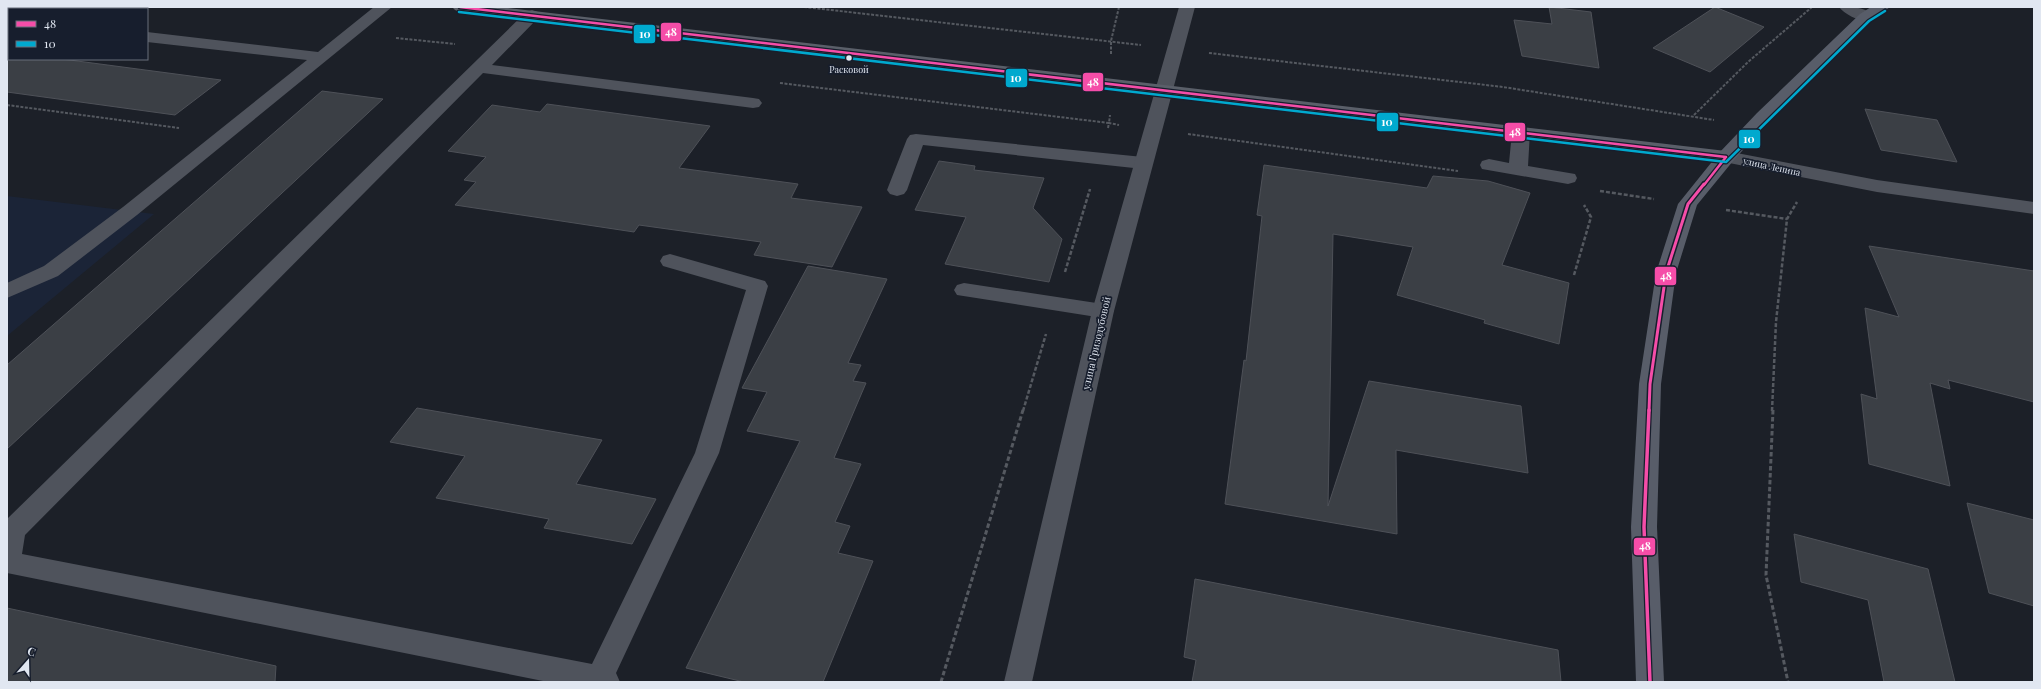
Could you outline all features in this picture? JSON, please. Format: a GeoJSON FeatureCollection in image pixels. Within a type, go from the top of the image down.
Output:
{"type":"FeatureCollection","features":[{"type":"Feature","properties":{"kind":"main road","name":"улица Ленина"},"geometry":{"type":"LineString","coordinates":[[460,7],[1726,157]]}},
{"type":"Feature","properties":{"kind":"main road"},"geometry":{"type":"LineString","coordinates":[[1650,682],[1644,527],[1650,384],[1666,273],[1688,204],[1726,157],[1752,129],[1866,17],[1882,7]]}},
{"type":"Feature","properties":{"kind":"street"},"geometry":{"type":"LineString","coordinates":[[7,291],[51,271],[130,211],[384,7]]}},
{"type":"Feature","properties":{"kind":"street","name":"улица Гризодубовой"},"geometry":{"type":"LineString","coordinates":[[1018,682],[1103,311],[1152,129],[1188,7]]}},
{"type":"Feature","properties":{"kind":"street"},"geometry":{"type":"LineString","coordinates":[[1847,7],[1866,17]]}},
{"type":"Feature","properties":{"kind":"street"},"geometry":{"type":"LineString","coordinates":[[532,15],[14,530],[7,562],[603,680],[707,453],[758,286],[670,261]]}},
{"type":"Feature","properties":{"kind":"street"},"geometry":{"type":"LineString","coordinates":[[148,37],[322,57]]}},
{"type":"Feature","properties":{"kind":"street"},"geometry":{"type":"LineString","coordinates":[[479,68],[753,103]]}},
{"type":"Feature","properties":{"kind":"street"},"geometry":{"type":"LineString","coordinates":[[1518,170],[1521,132]]}},
{"type":"Feature","properties":{"kind":"street"},"geometry":{"type":"LineString","coordinates":[[897,190],[916,138],[1143,163]]}},
{"type":"Feature","properties":{"kind":"street","name":"улица Ленина"},"geometry":{"type":"LineString","coordinates":[[1726,157],[1877,186],[2034,208]]}},
{"type":"Feature","properties":{"kind":"street"},"geometry":{"type":"LineString","coordinates":[[1489,165],[1568,178]]}},
{"type":"Feature","properties":{"kind":"street"},"geometry":{"type":"LineString","coordinates":[[964,290],[1103,311]]}},
{"type":"Feature","properties":{"kind":"path"},"geometry":{"type":"LineString","coordinates":[[804,7],[1503,87],[1693,116],[1752,129]]}},
{"type":"Feature","properties":{"kind":"path"},"geometry":{"type":"LineString","coordinates":[[1693,116],[1748,62],[1812,7]]}},
{"type":"Feature","properties":{"kind":"path"},"geometry":{"type":"LineString","coordinates":[[7,106],[225,135]]}},
{"type":"Feature","properties":{"kind":"path"},"geometry":{"type":"LineString","coordinates":[[941,682],[1110,123],[1464,172]]}},
{"type":"Feature","properties":{"kind":"path"},"geometry":{"type":"LineString","coordinates":[[1788,682],[1766,575],[1776,322],[1787,219],[1813,174]]}},
{"type":"Feature","properties":{"kind":"path"},"geometry":{"type":"LineString","coordinates":[[1597,190],[1787,219]]}},
{"type":"Feature","properties":{"kind":"path"},"geometry":{"type":"LineString","coordinates":[[1574,275],[1591,217],[1581,199]]}},
{"type":"Feature","properties":{"kind":"shaded area"},"geometry":{"type":"Polygon","coordinates":[[[7,196],[130,211],[154,214],[7,336],[7,196]]]}},
{"type":"Feature","properties":{"kind":"building"},"geometry":{"type":"Polygon","coordinates":[[[1549,7],[1591,12],[1599,68],[1522,56],[1514,20],[1552,24],[1549,7]]]}},
{"type":"Feature","properties":{"kind":"building"},"geometry":{"type":"Polygon","coordinates":[[[1715,7],[1764,27],[1710,72],[1653,48],[1715,7]]]}},
{"type":"Feature","properties":{"kind":"building"},"geometry":{"type":"Polygon","coordinates":[[[7,59],[70,60],[221,80],[175,115],[7,92],[7,59]]]}},
{"type":"Feature","properties":{"kind":"building"},"geometry":{"type":"Polygon","coordinates":[[[322,91],[383,99],[7,449],[7,365],[322,91]]]}},
{"type":"Feature","properties":{"kind":"building"},"geometry":{"type":"Polygon","coordinates":[[[547,104],[710,126],[679,168],[798,184],[791,198],[862,207],[832,267],[754,255],[761,242],[639,225],[634,232],[455,205],[476,182],[464,180],[486,157],[448,151],[492,105],[540,112],[547,104]]]}},
{"type":"Feature","properties":{"kind":"building"},"geometry":{"type":"Polygon","coordinates":[[[1865,109],[1937,120],[1957,162],[1881,150],[1865,109]]]}},
{"type":"Feature","properties":{"kind":"building"},"geometry":{"type":"Polygon","coordinates":[[[939,161],[975,166],[974,170],[1044,178],[1033,208],[1062,239],[1049,282],[945,264],[966,217],[915,210],[939,161]]]}},
{"type":"Feature","properties":{"kind":"building"},"geometry":{"type":"Polygon","coordinates":[[[1264,165],[1427,188],[1433,176],[1488,181],[1530,193],[1502,265],[1569,283],[1559,344],[1484,323],[1485,320],[1397,295],[1413,247],[1333,234],[1328,506],[1369,381],[1521,406],[1528,473],[1396,450],[1397,534],[1225,504],[1244,360],[1246,361],[1262,216],[1257,215],[1264,165]]]}},
{"type":"Feature","properties":{"kind":"building"},"geometry":{"type":"Polygon","coordinates":[[[1869,246],[2034,271],[2034,402],[1948,380],[1950,389],[1930,383],[1950,486],[1869,464],[1861,394],[1877,399],[1865,308],[1899,317],[1869,246]]]}},
{"type":"Feature","properties":{"kind":"building"},"geometry":{"type":"Polygon","coordinates":[[[808,266],[887,279],[848,363],[861,365],[853,381],[866,383],[834,458],[861,464],[835,522],[850,526],[838,553],[873,561],[823,682],[744,682],[686,668],[800,441],[747,431],[767,392],[742,388],[808,266]]]}},
{"type":"Feature","properties":{"kind":"building"},"geometry":{"type":"Polygon","coordinates":[[[417,408],[602,440],[576,484],[656,499],[632,544],[544,528],[549,519],[436,498],[465,456],[390,442],[417,408]]]}},
{"type":"Feature","properties":{"kind":"building"},"geometry":{"type":"Polygon","coordinates":[[[1967,503],[2034,520],[2034,606],[1989,593],[1967,503]]]}},
{"type":"Feature","properties":{"kind":"building"},"geometry":{"type":"Polygon","coordinates":[[[1794,534],[1928,569],[1955,682],[1884,682],[1868,600],[1801,582],[1794,534]]]}},
{"type":"Feature","properties":{"kind":"building"},"geometry":{"type":"Polygon","coordinates":[[[1195,579],[1558,650],[1561,682],[1192,682],[1196,660],[1184,657],[1195,579]]]}},
{"type":"Feature","properties":{"kind":"building"},"geometry":{"type":"Polygon","coordinates":[[[7,608],[276,666],[275,682],[7,682],[7,608]]]}},
{"type":"Feature","properties":{"kind":"transit line","name":"48"},"geometry":{"type":"LineString","coordinates":[[460,7],[1726,157]]}},
{"type":"Feature","properties":{"kind":"transit line","name":"10"},"geometry":{"type":"LineString","coordinates":[[459,12],[1726,162],[1730,160],[1767,120],[1869,21],[1885,11]]}},
{"type":"Feature","properties":{"kind":"transit line","name":"48"},"geometry":{"type":"LineString","coordinates":[[1650,682],[1644,527],[1650,384],[1666,273],[1688,204],[1726,157]]}},
{"type":"Feature","properties":{"kind":"place","name":"Расковой"},"geometry":{"type":"Point","coordinates":[849,58]}}]}
